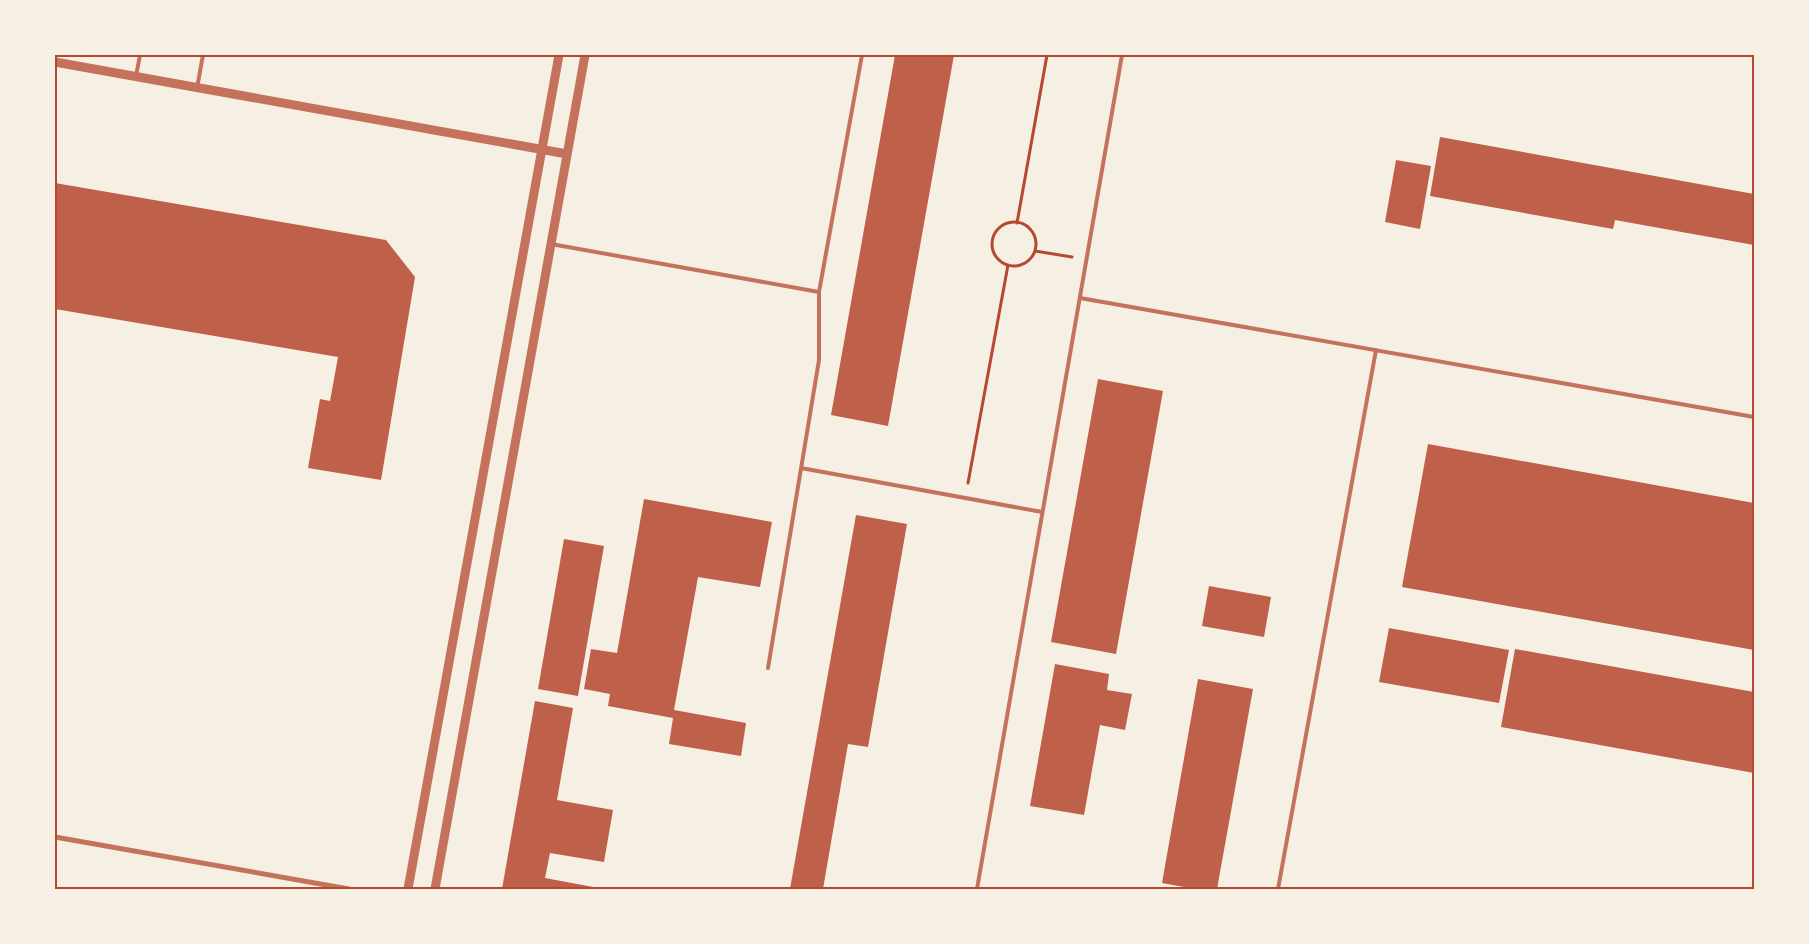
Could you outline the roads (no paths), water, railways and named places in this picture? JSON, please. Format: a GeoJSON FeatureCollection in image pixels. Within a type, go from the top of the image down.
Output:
{"type":"FeatureCollection","features":[{"type":"Feature","properties":{"kind":"street"},"geometry":{"type":"LineString","coordinates":[[408,889],[559,55]]}},
{"type":"Feature","properties":{"kind":"street"},"geometry":{"type":"LineString","coordinates":[[435,889],[585,55]]}},
{"type":"Feature","properties":{"kind":"street"},"geometry":{"type":"LineString","coordinates":[[55,62],[568,154]]}},
{"type":"Feature","properties":{"kind":"street"},"geometry":{"type":"LineString","coordinates":[[55,836],[349,889]]}},
{"type":"Feature","properties":{"kind":"lane"},"geometry":{"type":"LineString","coordinates":[[136,76],[140,55]]}},
{"type":"Feature","properties":{"kind":"lane"},"geometry":{"type":"LineString","coordinates":[[197,88],[203,55]]}},
{"type":"Feature","properties":{"kind":"lane"},"geometry":{"type":"LineString","coordinates":[[768,668],[819,360],[819,292],[862,55]]}},
{"type":"Feature","properties":{"kind":"lane"},"geometry":{"type":"LineString","coordinates":[[977,889],[1122,55]]}},
{"type":"Feature","properties":{"kind":"lane"},"geometry":{"type":"LineString","coordinates":[[551,244],[819,292]]}},
{"type":"Feature","properties":{"kind":"lane"},"geometry":{"type":"LineString","coordinates":[[1080,298],[1754,417]]}},
{"type":"Feature","properties":{"kind":"lane"},"geometry":{"type":"LineString","coordinates":[[1278,889],[1376,350]]}},
{"type":"Feature","properties":{"kind":"lane"},"geometry":{"type":"LineString","coordinates":[[801,468],[1042,512]]}}]}
